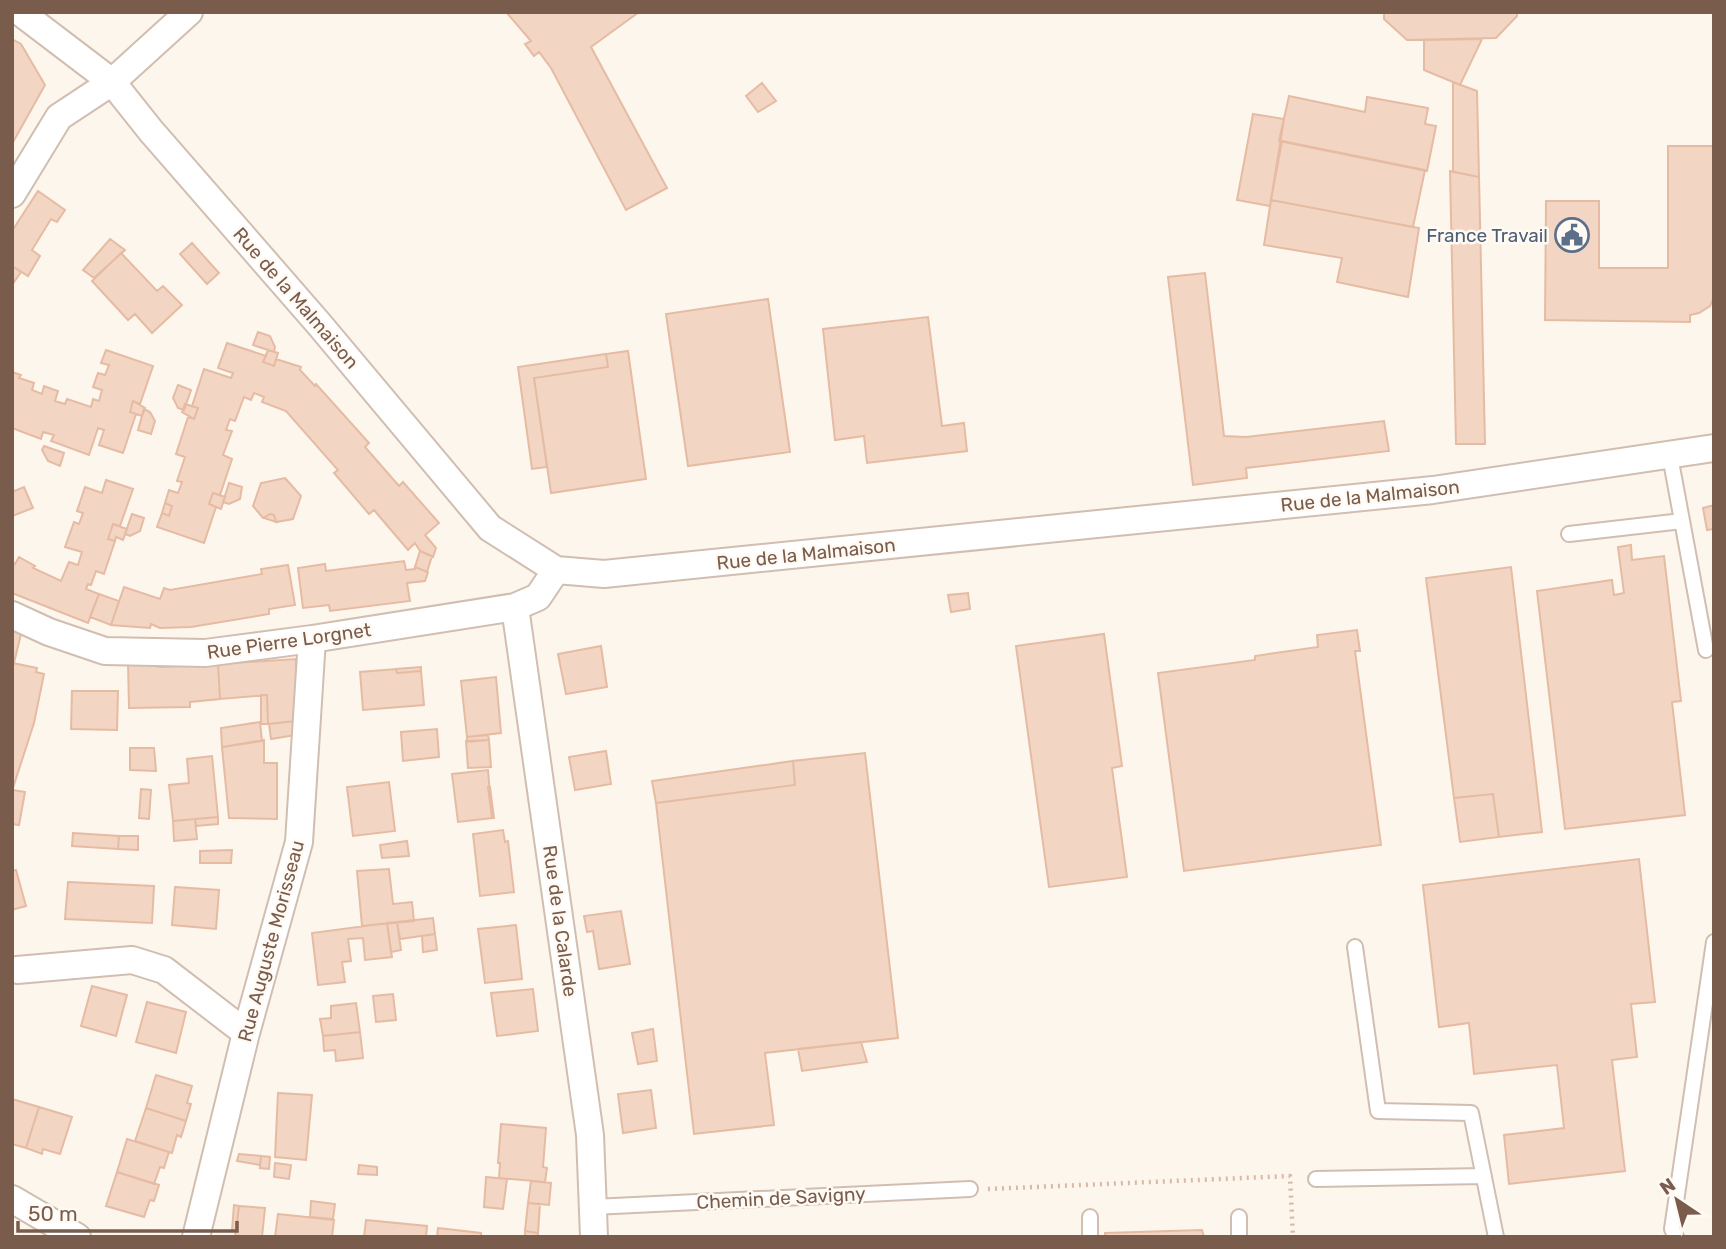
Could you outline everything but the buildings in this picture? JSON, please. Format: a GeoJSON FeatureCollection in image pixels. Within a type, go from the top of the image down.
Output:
{"type":"FeatureCollection","features":[{"type":"Feature","properties":{"kind":"street","name":"Rue de la Malmaison"},"geometry":{"type":"LineString","coordinates":[[20,12],[112,82],[490,528],[556,570],[604,574],[1433,490],[1714,448]]}},
{"type":"Feature","properties":{"kind":"street"},"geometry":{"type":"LineString","coordinates":[[12,194],[60,117],[112,82],[189,12]]}},
{"type":"Feature","properties":{"kind":"street","name":"Rue Pierre Lorgnet"},"geometry":{"type":"LineString","coordinates":[[12,615],[50,632],[105,651],[205,653],[515,607],[538,597],[556,570]]}},
{"type":"Feature","properties":{"kind":"street","name":"Rue de la Calarde"},"geometry":{"type":"LineString","coordinates":[[515,607],[590,1135],[594,1237]]}},
{"type":"Feature","properties":{"kind":"street","name":"Rue Auguste Morisseau"},"geometry":{"type":"LineString","coordinates":[[196,1237],[246,1033],[299,842],[312,639]]}},
{"type":"Feature","properties":{"kind":"street"},"geometry":{"type":"LineString","coordinates":[[17,970],[132,960],[164,970],[246,1033]]}},
{"type":"Feature","properties":{"kind":"street"},"geometry":{"type":"LineString","coordinates":[[12,1199],[77,1237]]}},
{"type":"Feature","properties":{"kind":"lane"},"geometry":{"type":"LineString","coordinates":[[1670,456],[1706,650]]}},
{"type":"Feature","properties":{"kind":"lane"},"geometry":{"type":"LineString","coordinates":[[1569,534],[1682,521]]}},
{"type":"Feature","properties":{"kind":"lane"},"geometry":{"type":"LineString","coordinates":[[1676,1237],[1672,1229],[1714,942]]}},
{"type":"Feature","properties":{"kind":"lane"},"geometry":{"type":"LineString","coordinates":[[1355,947],[1378,1111],[1471,1113],[1496,1237]]}},
{"type":"Feature","properties":{"kind":"lane"},"geometry":{"type":"LineString","coordinates":[[1316,1179],[1483,1176]]}},
{"type":"Feature","properties":{"kind":"lane","name":"Chemin de Savigny"},"geometry":{"type":"LineString","coordinates":[[593,1207],[970,1189]]}},
{"type":"Feature","properties":{"kind":"lane"},"geometry":{"type":"LineString","coordinates":[[1090,1217],[1090,1237]]}},
{"type":"Feature","properties":{"kind":"lane"},"geometry":{"type":"LineString","coordinates":[[1239,1217],[1239,1237]]}},
{"type":"Feature","properties":{"kind":"path"},"geometry":{"type":"LineString","coordinates":[[970,1189],[1290,1177],[1293,1237]]}},
{"type":"Feature","properties":{"kind":"place","name":"France Travail"},"geometry":{"type":"Point","coordinates":[1572,235]}}]}
